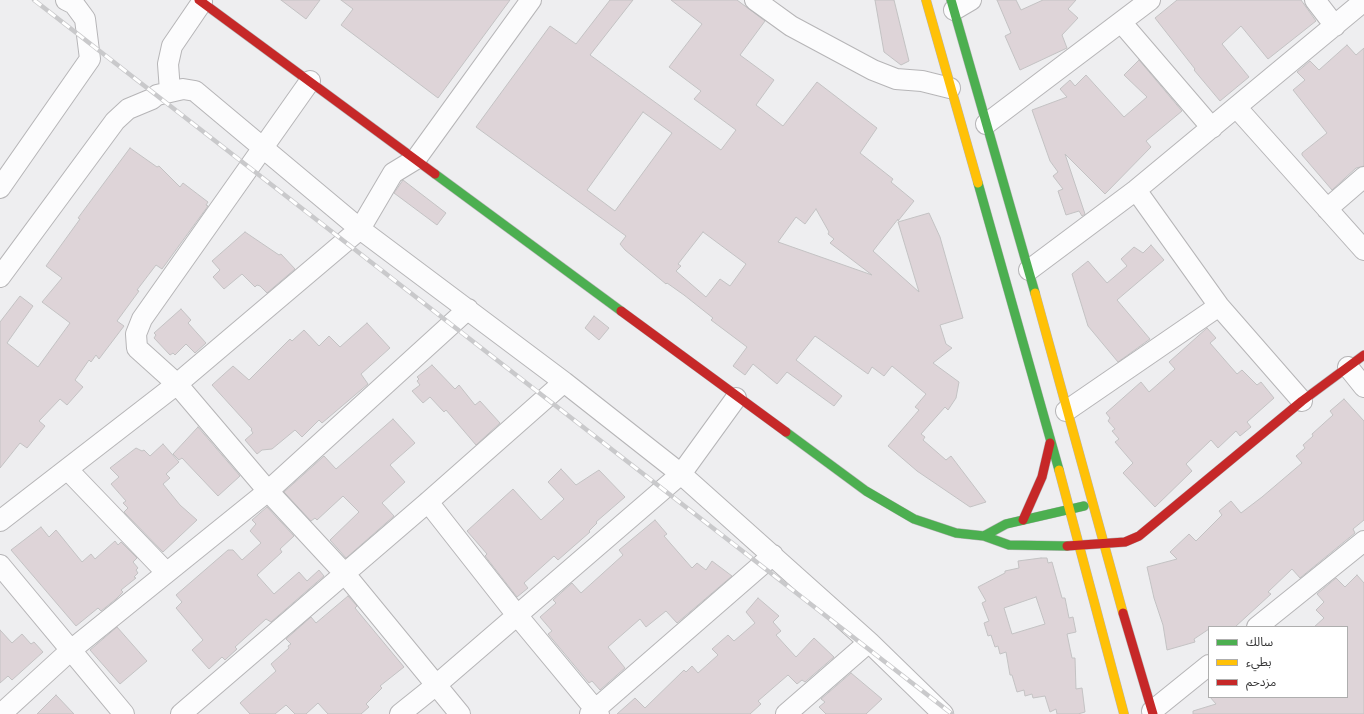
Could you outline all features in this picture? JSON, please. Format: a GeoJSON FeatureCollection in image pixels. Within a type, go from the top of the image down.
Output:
{"type":"FeatureCollection","features":[{"type":"Feature","properties":{"kind":"main road"},"geometry":{"type":"LineString","coordinates":[[926,0],[1070,509],[1124,714]]}},
{"type":"Feature","properties":{"kind":"main road"},"geometry":{"type":"LineString","coordinates":[[200,1],[416,159],[736,398],[866,491],[914,519],[956,534],[984,536],[1010,545],[1080,546],[1125,542],[1139,536],[1302,402],[1364,355]]}},
{"type":"Feature","properties":{"kind":"main road"},"geometry":{"type":"LineString","coordinates":[[953,5],[1029,270],[1103,545],[1153,712]]}},
{"type":"Feature","properties":{"kind":"main road"},"geometry":{"type":"LineString","coordinates":[[1023,520],[1042,477],[1050,442]]}},
{"type":"Feature","properties":{"kind":"main road"},"geometry":{"type":"LineString","coordinates":[[984,536],[1006,524],[1092,504]]}},
{"type":"Feature","properties":{"kind":"street"},"geometry":{"type":"LineString","coordinates":[[0,188],[90,58],[85,19],[74,4],[66,0]]}},
{"type":"Feature","properties":{"kind":"street"},"geometry":{"type":"LineString","coordinates":[[0,522],[177,384],[360,229],[393,173],[416,159],[531,0]]}},
{"type":"Feature","properties":{"kind":"street"},"geometry":{"type":"LineString","coordinates":[[755,0],[791,26],[873,70],[896,79],[922,81],[950,88]]}},
{"type":"Feature","properties":{"kind":"street"},"geometry":{"type":"LineString","coordinates":[[953,5],[971,0]]}},
{"type":"Feature","properties":{"kind":"street"},"geometry":{"type":"LineString","coordinates":[[986,124],[1150,0]]}},
{"type":"Feature","properties":{"kind":"street"},"geometry":{"type":"LineString","coordinates":[[1315,0],[1335,26]]}},
{"type":"Feature","properties":{"kind":"street"},"geometry":{"type":"LineString","coordinates":[[170,91],[168,64],[172,46],[200,1]]}},
{"type":"Feature","properties":{"kind":"street"},"geometry":{"type":"LineString","coordinates":[[1029,270],[1136,190],[1237,108],[1364,1]]}},
{"type":"Feature","properties":{"kind":"street"},"geometry":{"type":"LineString","coordinates":[[1121,22],[1212,128]]}},
{"type":"Feature","properties":{"kind":"street"},"geometry":{"type":"LineString","coordinates":[[310,81],[264,149],[142,319],[136,334],[137,348],[177,384],[268,491],[345,574],[435,686],[460,714]]}},
{"type":"Feature","properties":{"kind":"street"},"geometry":{"type":"LineString","coordinates":[[0,277],[115,121],[128,109],[152,99],[157,95],[183,89],[194,91],[360,229],[564,382],[681,474],[869,642],[943,714]]}},
{"type":"Feature","properties":{"kind":"street"},"geometry":{"type":"LineString","coordinates":[[1237,108],[1364,250]]}},
{"type":"Feature","properties":{"kind":"street"},"geometry":{"type":"LineString","coordinates":[[1327,209],[1364,177]]}},
{"type":"Feature","properties":{"kind":"street"},"geometry":{"type":"LineString","coordinates":[[1136,190],[1219,306],[1302,402]]}},
{"type":"Feature","properties":{"kind":"street"},"geometry":{"type":"LineString","coordinates":[[1066,411],[1219,306]]}},
{"type":"Feature","properties":{"kind":"street"},"geometry":{"type":"LineString","coordinates":[[1,714],[72,650],[166,572],[268,491],[468,309]]}},
{"type":"Feature","properties":{"kind":"street"},"geometry":{"type":"LineString","coordinates":[[1348,367],[1364,387]]}},
{"type":"Feature","properties":{"kind":"street"},"geometry":{"type":"LineString","coordinates":[[181,714],[345,574],[564,382]]}},
{"type":"Feature","properties":{"kind":"street"},"geometry":{"type":"LineString","coordinates":[[400,714],[435,686],[516,614],[681,474],[736,398]]}},
{"type":"Feature","properties":{"kind":"street"},"geometry":{"type":"LineString","coordinates":[[67,469],[166,572]]}},
{"type":"Feature","properties":{"kind":"street"},"geometry":{"type":"LineString","coordinates":[[428,502],[595,713],[773,555]]}},
{"type":"Feature","properties":{"kind":"street"},"geometry":{"type":"LineString","coordinates":[[1258,626],[1364,541]]}},
{"type":"Feature","properties":{"kind":"street"},"geometry":{"type":"LineString","coordinates":[[0,565],[124,714]]}},
{"type":"Feature","properties":{"kind":"street"},"geometry":{"type":"LineString","coordinates":[[786,714],[869,642]]}},
{"type":"Feature","properties":{"kind":"street"},"geometry":{"type":"LineString","coordinates":[[1153,712],[1208,667]]}},
{"type":"Feature","properties":{"kind":"building"},"geometry":{"type":"Polygon","coordinates":[[[281,0],[320,0],[306,19],[281,0]]]}},
{"type":"Feature","properties":{"kind":"building"},"geometry":{"type":"Polygon","coordinates":[[[341,0],[510,0],[438,98],[341,25],[353,9],[341,0]]]}},
{"type":"Feature","properties":{"kind":"building"},"geometry":{"type":"Polygon","coordinates":[[[610,0],[633,0],[590,55],[721,150],[736,130],[694,99],[701,91],[669,67],[702,24],[671,0],[737,0],[765,21],[740,55],[774,80],[756,105],[783,126],[817,82],[877,128],[860,153],[893,179],[891,182],[914,201],[873,251],[919,292],[898,222],[929,213],[940,237],[963,318],[940,325],[946,344],[952,348],[933,363],[959,382],[956,398],[948,410],[945,407],[921,434],[925,437],[923,440],[946,460],[951,456],[986,502],[970,507],[917,471],[888,446],[919,410],[915,407],[926,394],[892,366],[884,376],[872,367],[868,374],[815,336],[796,360],[842,396],[834,406],[787,372],[777,384],[753,364],[745,375],[733,366],[747,347],[711,320],[713,318],[684,295],[667,283],[666,284],[625,250],[620,244],[626,236],[476,127],[550,26],[576,44],[610,0]],[[643,112],[587,190],[615,211],[672,133],[643,112]],[[816,209],[805,224],[796,217],[778,242],[872,275],[830,243],[834,239],[828,234],[829,232],[816,209]],[[703,232],[678,264],[681,266],[676,271],[706,297],[720,279],[730,286],[746,264],[703,232]]]}},
{"type":"Feature","properties":{"kind":"building"},"geometry":{"type":"Polygon","coordinates":[[[875,0],[894,0],[909,61],[901,65],[884,52],[875,0]]]}},
{"type":"Feature","properties":{"kind":"building"},"geometry":{"type":"Polygon","coordinates":[[[997,0],[1016,0],[1021,10],[1043,0],[1076,0],[1068,9],[1078,18],[1062,35],[1067,48],[1020,70],[1005,36],[1011,33],[997,0]]]}},
{"type":"Feature","properties":{"kind":"building"},"geometry":{"type":"Polygon","coordinates":[[[1177,0],[1301,0],[1316,21],[1268,59],[1241,26],[1222,44],[1249,77],[1220,101],[1194,70],[1195,69],[1155,18],[1177,0]]]}},
{"type":"Feature","properties":{"kind":"building"},"geometry":{"type":"Polygon","coordinates":[[[1347,45],[1356,55],[1364,48],[1364,166],[1356,168],[1332,190],[1302,155],[1302,153],[1327,133],[1293,90],[1305,80],[1297,72],[1310,61],[1319,70],[1347,45]]]}},
{"type":"Feature","properties":{"kind":"building"},"geometry":{"type":"Polygon","coordinates":[[[1139,60],[1182,111],[1146,141],[1151,147],[1105,194],[1065,154],[1085,214],[1082,216],[1079,211],[1066,215],[1058,191],[1063,189],[1053,176],[1058,172],[1050,161],[1032,110],[1067,97],[1060,89],[1070,80],[1075,86],[1086,75],[1124,117],[1147,97],[1124,75],[1139,60]]]}},
{"type":"Feature","properties":{"kind":"building"},"geometry":{"type":"Polygon","coordinates":[[[130,148],[157,167],[159,166],[180,187],[183,183],[208,202],[206,205],[208,206],[162,269],[156,265],[137,290],[139,291],[117,321],[124,326],[99,359],[96,355],[91,362],[89,360],[75,380],[83,387],[67,405],[60,399],[39,421],[45,426],[27,448],[20,443],[0,468],[0,322],[20,296],[33,306],[7,343],[38,367],[70,323],[42,302],[62,278],[46,266],[80,219],[78,218],[130,148]]]}},
{"type":"Feature","properties":{"kind":"building"},"geometry":{"type":"Polygon","coordinates":[[[403,180],[446,213],[437,225],[394,193],[403,180]]]}},
{"type":"Feature","properties":{"kind":"building"},"geometry":{"type":"Polygon","coordinates":[[[245,232],[279,255],[281,254],[295,269],[267,293],[260,286],[257,285],[255,287],[242,274],[224,289],[213,277],[220,270],[212,261],[245,232]]]}},
{"type":"Feature","properties":{"kind":"building"},"geometry":{"type":"Polygon","coordinates":[[[1151,245],[1164,260],[1117,300],[1150,339],[1118,362],[1088,326],[1072,274],[1088,261],[1107,283],[1127,266],[1121,259],[1134,247],[1143,253],[1151,245]]]}},
{"type":"Feature","properties":{"kind":"building"},"geometry":{"type":"Polygon","coordinates":[[[181,309],[191,320],[188,323],[206,343],[195,353],[186,344],[175,355],[173,353],[170,355],[154,338],[156,335],[154,333],[181,309]]]}},
{"type":"Feature","properties":{"kind":"building"},"geometry":{"type":"Polygon","coordinates":[[[594,316],[609,328],[599,340],[585,328],[594,316]]]}},
{"type":"Feature","properties":{"kind":"building"},"geometry":{"type":"Polygon","coordinates":[[[367,323],[390,348],[361,374],[368,384],[322,423],[319,420],[302,437],[295,430],[272,449],[262,450],[257,454],[245,440],[253,433],[251,430],[252,429],[212,385],[233,366],[249,380],[290,339],[292,341],[304,330],[319,346],[329,336],[340,347],[367,323]]]}},
{"type":"Feature","properties":{"kind":"building"},"geometry":{"type":"Polygon","coordinates":[[[1207,328],[1216,338],[1210,343],[1237,374],[1242,370],[1257,385],[1261,382],[1274,398],[1247,422],[1251,427],[1240,436],[1236,431],[1218,448],[1211,440],[1186,464],[1192,471],[1155,507],[1123,473],[1133,463],[1115,442],[1119,439],[1112,431],[1115,429],[1108,421],[1110,418],[1106,413],[1141,382],[1149,392],[1175,369],[1169,362],[1207,328]]]}},
{"type":"Feature","properties":{"kind":"building"},"geometry":{"type":"Polygon","coordinates":[[[432,365],[455,389],[459,385],[475,405],[480,401],[500,423],[476,445],[446,410],[444,412],[430,397],[423,403],[412,391],[420,385],[417,381],[419,379],[417,377],[432,365]]]}},
{"type":"Feature","properties":{"kind":"building"},"geometry":{"type":"Polygon","coordinates":[[[1344,399],[1364,421],[1364,520],[1353,529],[1355,533],[1300,578],[1292,569],[1268,592],[1271,594],[1236,626],[1208,626],[1208,630],[1194,639],[1195,642],[1167,650],[1163,625],[1154,598],[1147,567],[1177,559],[1170,552],[1189,534],[1196,541],[1222,515],[1219,511],[1231,501],[1241,513],[1302,463],[1296,456],[1305,448],[1303,445],[1313,436],[1312,434],[1333,415],[1330,411],[1344,399]]]}},
{"type":"Feature","properties":{"kind":"building"},"geometry":{"type":"Polygon","coordinates":[[[393,419],[415,443],[390,465],[405,482],[382,503],[394,516],[346,558],[330,540],[359,512],[343,496],[317,520],[315,518],[311,521],[284,492],[324,456],[336,469],[393,419]]]}},
{"type":"Feature","properties":{"kind":"building"},"geometry":{"type":"Polygon","coordinates":[[[198,427],[240,476],[218,496],[182,458],[179,460],[173,454],[198,427]]]}},
{"type":"Feature","properties":{"kind":"building"},"geometry":{"type":"Polygon","coordinates":[[[163,444],[179,462],[166,474],[170,478],[163,484],[180,505],[197,520],[163,552],[124,512],[128,508],[123,503],[126,501],[111,484],[119,477],[110,468],[136,448],[142,451],[144,450],[150,456],[163,444]]]}},
{"type":"Feature","properties":{"kind":"building"},"geometry":{"type":"Polygon","coordinates":[[[561,469],[576,485],[599,470],[625,497],[596,522],[597,523],[589,531],[590,532],[558,560],[554,556],[524,583],[528,588],[517,597],[485,556],[487,554],[467,531],[513,489],[541,520],[564,499],[548,482],[561,469]]]}},
{"type":"Feature","properties":{"kind":"building"},"geometry":{"type":"Polygon","coordinates":[[[267,507],[294,536],[280,549],[282,552],[257,575],[274,594],[299,572],[307,581],[319,570],[324,576],[271,622],[266,619],[235,647],[237,649],[225,660],[222,657],[209,669],[192,650],[203,640],[176,608],[182,602],[176,595],[228,550],[233,550],[242,560],[261,543],[250,531],[256,524],[252,520],[267,507]]]}},
{"type":"Feature","properties":{"kind":"building"},"geometry":{"type":"Polygon","coordinates":[[[655,520],[667,534],[664,536],[692,568],[697,563],[706,570],[712,561],[732,576],[677,623],[666,611],[646,627],[640,619],[608,647],[625,668],[600,690],[592,681],[589,683],[548,634],[552,631],[540,617],[556,603],[553,600],[572,583],[581,593],[623,555],[619,550],[655,520]]]}},
{"type":"Feature","properties":{"kind":"building"},"geometry":{"type":"Polygon","coordinates":[[[41,527],[49,537],[56,530],[82,562],[91,554],[95,559],[115,541],[118,545],[121,542],[137,558],[133,562],[138,568],[136,570],[138,573],[134,577],[136,578],[121,590],[123,592],[116,599],[101,611],[98,608],[76,626],[11,550],[41,527]]]}},
{"type":"Feature","properties":{"kind":"building"},"geometry":{"type":"Polygon","coordinates":[[[1047,558],[1048,563],[1052,562],[1062,598],[1065,598],[1069,618],[1073,617],[1076,632],[1067,634],[1072,658],[1075,658],[1076,689],[1082,688],[1085,712],[1078,714],[1057,714],[1056,709],[1050,712],[1045,696],[1033,698],[1032,694],[1025,696],[1024,690],[1017,692],[1012,675],[1010,675],[1006,652],[1000,654],[998,646],[995,647],[991,635],[988,636],[984,623],[989,621],[982,603],[986,601],[978,587],[1005,573],[1005,571],[1019,568],[1018,561],[1047,558]],[[1036,597],[1004,608],[1012,634],[1045,624],[1036,597]]]}},
{"type":"Feature","properties":{"kind":"building"},"geometry":{"type":"Polygon","coordinates":[[[1357,575],[1364,583],[1364,714],[1193,714],[1193,711],[1216,704],[1211,698],[1348,698],[1348,626],[1315,626],[1324,618],[1316,610],[1324,602],[1317,594],[1336,578],[1345,587],[1357,575]]]}},
{"type":"Feature","properties":{"kind":"building"},"geometry":{"type":"Polygon","coordinates":[[[348,596],[357,606],[355,608],[404,667],[380,686],[382,688],[366,704],[369,707],[361,714],[328,714],[318,703],[306,714],[295,714],[286,705],[275,714],[250,714],[240,703],[276,671],[271,664],[289,648],[288,646],[291,644],[286,639],[311,617],[316,623],[348,596]]]}},
{"type":"Feature","properties":{"kind":"building"},"geometry":{"type":"Polygon","coordinates":[[[758,598],[779,616],[773,622],[781,631],[776,635],[796,657],[814,638],[834,657],[805,682],[802,680],[797,684],[788,675],[758,701],[761,704],[750,714],[617,714],[635,698],[645,708],[684,670],[686,672],[692,666],[698,673],[718,655],[712,649],[728,635],[734,641],[755,623],[746,612],[758,598]]]}},
{"type":"Feature","properties":{"kind":"building"},"geometry":{"type":"Polygon","coordinates":[[[117,627],[147,661],[120,684],[90,650],[117,627]]]}},
{"type":"Feature","properties":{"kind":"building"},"geometry":{"type":"Polygon","coordinates":[[[0,630],[12,643],[22,634],[31,644],[34,642],[43,652],[12,680],[8,676],[0,683],[0,630]]]}},
{"type":"Feature","properties":{"kind":"building"},"geometry":{"type":"Polygon","coordinates":[[[851,673],[882,699],[866,714],[826,714],[819,707],[825,702],[821,699],[851,673]]]}},
{"type":"Feature","properties":{"kind":"building"},"geometry":{"type":"Polygon","coordinates":[[[56,695],[74,714],[37,714],[56,695]]]}},
{"type":"Feature","properties":{"kind":"railway"},"geometry":{"type":"LineString","coordinates":[[34,0],[952,714]]}},
{"type":"Feature","properties":{"kind":"traffic: fast"},"geometry":{"type":"LineString","coordinates":[[951,0],[1035,293]]}},
{"type":"Feature","properties":{"kind":"traffic: fast"},"geometry":{"type":"LineString","coordinates":[[435,174],[621,311]]}},
{"type":"Feature","properties":{"kind":"traffic: fast"},"geometry":{"type":"LineString","coordinates":[[978,183],[1059,470]]}},
{"type":"Feature","properties":{"kind":"traffic: fast"},"geometry":{"type":"LineString","coordinates":[[786,432],[866,491],[914,519],[956,533],[984,536],[1009,545],[1067,546]]}},
{"type":"Feature","properties":{"kind":"traffic: fast"},"geometry":{"type":"LineString","coordinates":[[984,536],[1006,524],[1084,506]]}},
{"type":"Feature","properties":{"kind":"traffic: slow"},"geometry":{"type":"LineString","coordinates":[[926,0],[978,183]]}},
{"type":"Feature","properties":{"kind":"traffic: slow"},"geometry":{"type":"LineString","coordinates":[[1035,293],[1123,613]]}},
{"type":"Feature","properties":{"kind":"traffic: slow"},"geometry":{"type":"LineString","coordinates":[[1059,470],[1124,714]]}},
{"type":"Feature","properties":{"kind":"traffic: jam"},"geometry":{"type":"LineString","coordinates":[[199,0],[435,174]]}},
{"type":"Feature","properties":{"kind":"traffic: jam"},"geometry":{"type":"LineString","coordinates":[[621,311],[786,432]]}},
{"type":"Feature","properties":{"kind":"traffic: jam"},"geometry":{"type":"LineString","coordinates":[[1067,546],[1125,542],[1139,536],[1302,401],[1364,355]]}},
{"type":"Feature","properties":{"kind":"traffic: jam"},"geometry":{"type":"LineString","coordinates":[[1023,520],[1042,477],[1050,443]]}},
{"type":"Feature","properties":{"kind":"traffic: jam"},"geometry":{"type":"LineString","coordinates":[[1123,613],[1153,714]]}}]}
